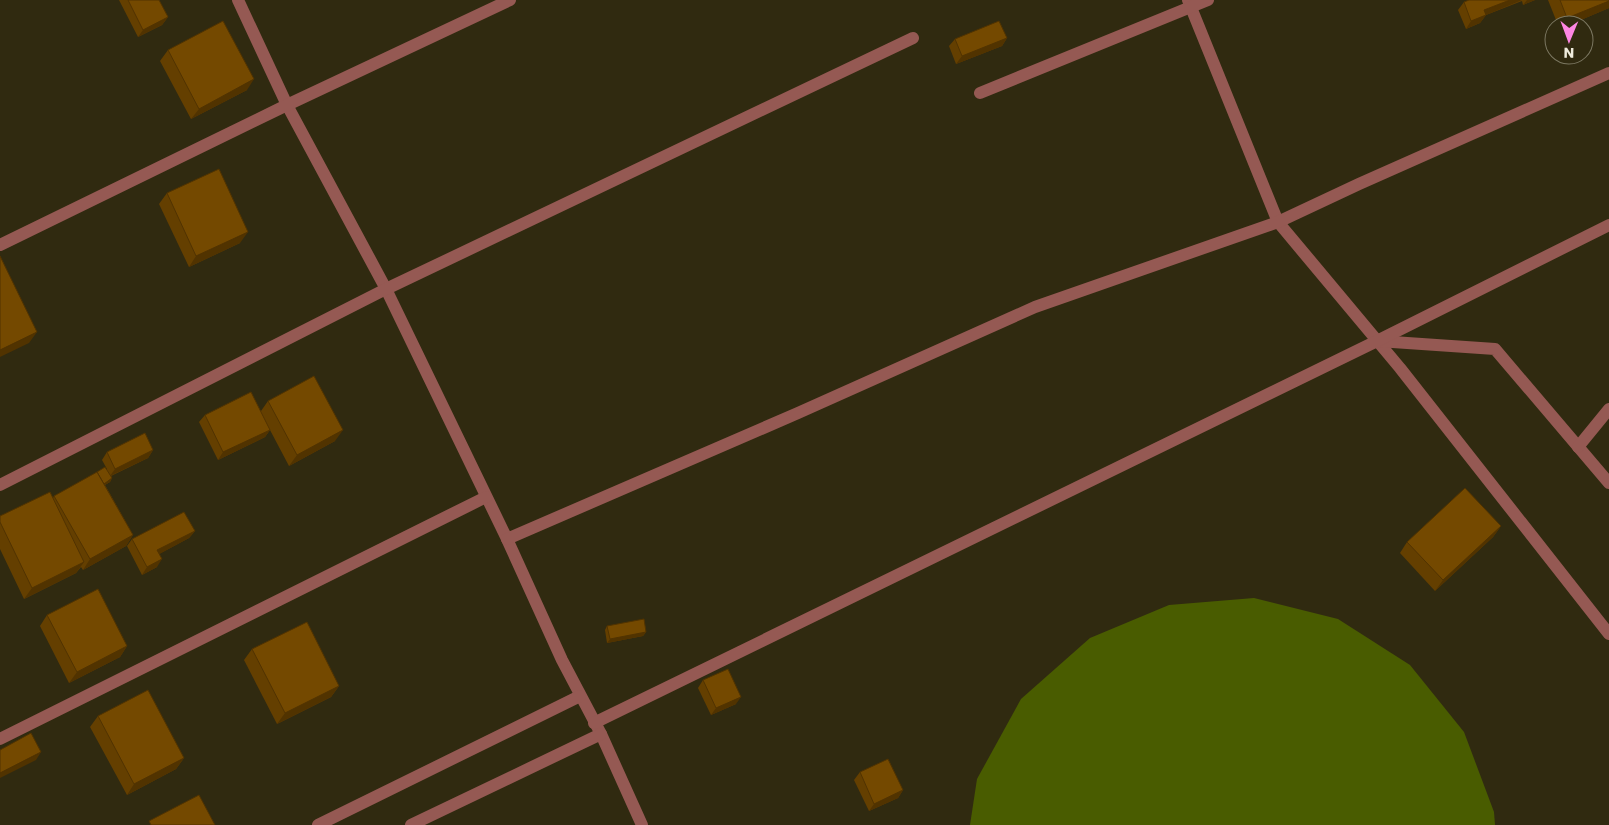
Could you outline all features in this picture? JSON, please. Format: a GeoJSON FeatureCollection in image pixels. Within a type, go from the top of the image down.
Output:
{"type":"FeatureCollection","features":[{"type":"Feature","properties":{"kind":"street"},"geometry":{"type":"LineString","coordinates":[[238,0],[288,105],[386,289],[507,538],[534,600],[642,825]]}},
{"type":"Feature","properties":{"kind":"street"},"geometry":{"type":"LineString","coordinates":[[0,245],[510,0]]}},
{"type":"Feature","properties":{"kind":"street"},"geometry":{"type":"LineString","coordinates":[[980,93],[1190,3],[1208,0]]}},
{"type":"Feature","properties":{"kind":"street"},"geometry":{"type":"LineString","coordinates":[[1190,3],[1278,222],[1377,341],[1609,634]]}},
{"type":"Feature","properties":{"kind":"street"},"geometry":{"type":"LineString","coordinates":[[0,485],[386,289],[913,38]]}},
{"type":"Feature","properties":{"kind":"street"},"geometry":{"type":"LineString","coordinates":[[507,538],[807,409],[1035,307],[1278,222],[1609,73]]}},
{"type":"Feature","properties":{"kind":"street"},"geometry":{"type":"LineString","coordinates":[[411,825],[597,729],[1609,226]]}},
{"type":"Feature","properties":{"kind":"street"},"geometry":{"type":"LineString","coordinates":[[1377,341],[1494,349],[1609,483]]}},
{"type":"Feature","properties":{"kind":"street"},"geometry":{"type":"LineString","coordinates":[[1578,447],[1609,409]]}},
{"type":"Feature","properties":{"kind":"street"},"geometry":{"type":"LineString","coordinates":[[0,739],[486,496]]}},
{"type":"Feature","properties":{"kind":"street"},"geometry":{"type":"LineString","coordinates":[[318,825],[580,696]]}},
{"type":"Feature","properties":{"kind":"green space"},"geometry":{"type":"Polygon","coordinates":[[[1254,598],[1338,619],[1410,665],[1464,732],[1494,812],[1495,825],[970,825],[977,779],[1021,699],[1090,638],[1169,605],[1254,598]]]}},
{"type":"Feature","properties":{"kind":"building"},"geometry":{"type":"Polygon","coordinates":[[[128,0],[159,0],[168,17],[143,30],[128,0]]]}},
{"type":"Feature","properties":{"kind":"building"},"geometry":{"type":"Polygon","coordinates":[[[1469,0],[1510,0],[1484,10],[1486,15],[1471,21],[1464,2],[1469,0]]]}},
{"type":"Feature","properties":{"kind":"building"},"geometry":{"type":"Polygon","coordinates":[[[1560,0],[1609,0],[1574,15],[1566,15],[1560,0]]]}},
{"type":"Feature","properties":{"kind":"building"},"geometry":{"type":"Polygon","coordinates":[[[223,21],[254,79],[199,109],[168,50],[223,21]]]}},
{"type":"Feature","properties":{"kind":"building"},"geometry":{"type":"Polygon","coordinates":[[[999,21],[1007,38],[962,56],[955,39],[999,21]]]}},
{"type":"Feature","properties":{"kind":"building"},"geometry":{"type":"Polygon","coordinates":[[[219,169],[248,232],[196,256],[167,193],[219,169]]]}},
{"type":"Feature","properties":{"kind":"building"},"geometry":{"type":"Polygon","coordinates":[[[0,256],[37,332],[0,350],[0,256]]]}},
{"type":"Feature","properties":{"kind":"building"},"geometry":{"type":"Polygon","coordinates":[[[314,376],[343,430],[297,455],[268,401],[314,376]]]}},
{"type":"Feature","properties":{"kind":"building"},"geometry":{"type":"Polygon","coordinates":[[[251,392],[270,430],[223,452],[205,415],[251,392]]]}},
{"type":"Feature","properties":{"kind":"building"},"geometry":{"type":"Polygon","coordinates":[[[145,433],[153,450],[115,469],[107,452],[145,433]]]}},
{"type":"Feature","properties":{"kind":"building"},"geometry":{"type":"Polygon","coordinates":[[[105,467],[112,478],[104,484],[97,472],[105,467]]]}},
{"type":"Feature","properties":{"kind":"building"},"geometry":{"type":"Polygon","coordinates":[[[97,472],[133,535],[90,559],[54,496],[97,472]]]}},
{"type":"Feature","properties":{"kind":"building"},"geometry":{"type":"Polygon","coordinates":[[[1465,488],[1501,526],[1443,580],[1407,542],[1465,488]]]}},
{"type":"Feature","properties":{"kind":"building"},"geometry":{"type":"Polygon","coordinates":[[[50,492],[84,562],[32,588],[0,522],[0,516],[50,492]]]}},
{"type":"Feature","properties":{"kind":"building"},"geometry":{"type":"Polygon","coordinates":[[[184,512],[195,531],[157,550],[162,559],[147,567],[132,539],[184,512]]]}},
{"type":"Feature","properties":{"kind":"building"},"geometry":{"type":"Polygon","coordinates":[[[98,589],[127,646],[77,672],[47,615],[98,589]]]}},
{"type":"Feature","properties":{"kind":"building"},"geometry":{"type":"Polygon","coordinates":[[[644,619],[646,632],[610,639],[607,626],[644,619]]]}},
{"type":"Feature","properties":{"kind":"building"},"geometry":{"type":"Polygon","coordinates":[[[307,622],[339,686],[285,713],[252,649],[307,622]]]}},
{"type":"Feature","properties":{"kind":"building"},"geometry":{"type":"Polygon","coordinates":[[[728,669],[741,697],[716,708],[703,680],[728,669]]]}},
{"type":"Feature","properties":{"kind":"building"},"geometry":{"type":"Polygon","coordinates":[[[148,690],[184,758],[134,784],[98,716],[148,690]]]}},
{"type":"Feature","properties":{"kind":"building"},"geometry":{"type":"Polygon","coordinates":[[[31,733],[41,752],[0,773],[0,750],[31,733]]]}},
{"type":"Feature","properties":{"kind":"building"},"geometry":{"type":"Polygon","coordinates":[[[888,759],[903,790],[874,804],[860,772],[888,759]]]}},
{"type":"Feature","properties":{"kind":"building"},"geometry":{"type":"Polygon","coordinates":[[[199,795],[215,825],[151,825],[149,821],[199,795]]]}}]}
